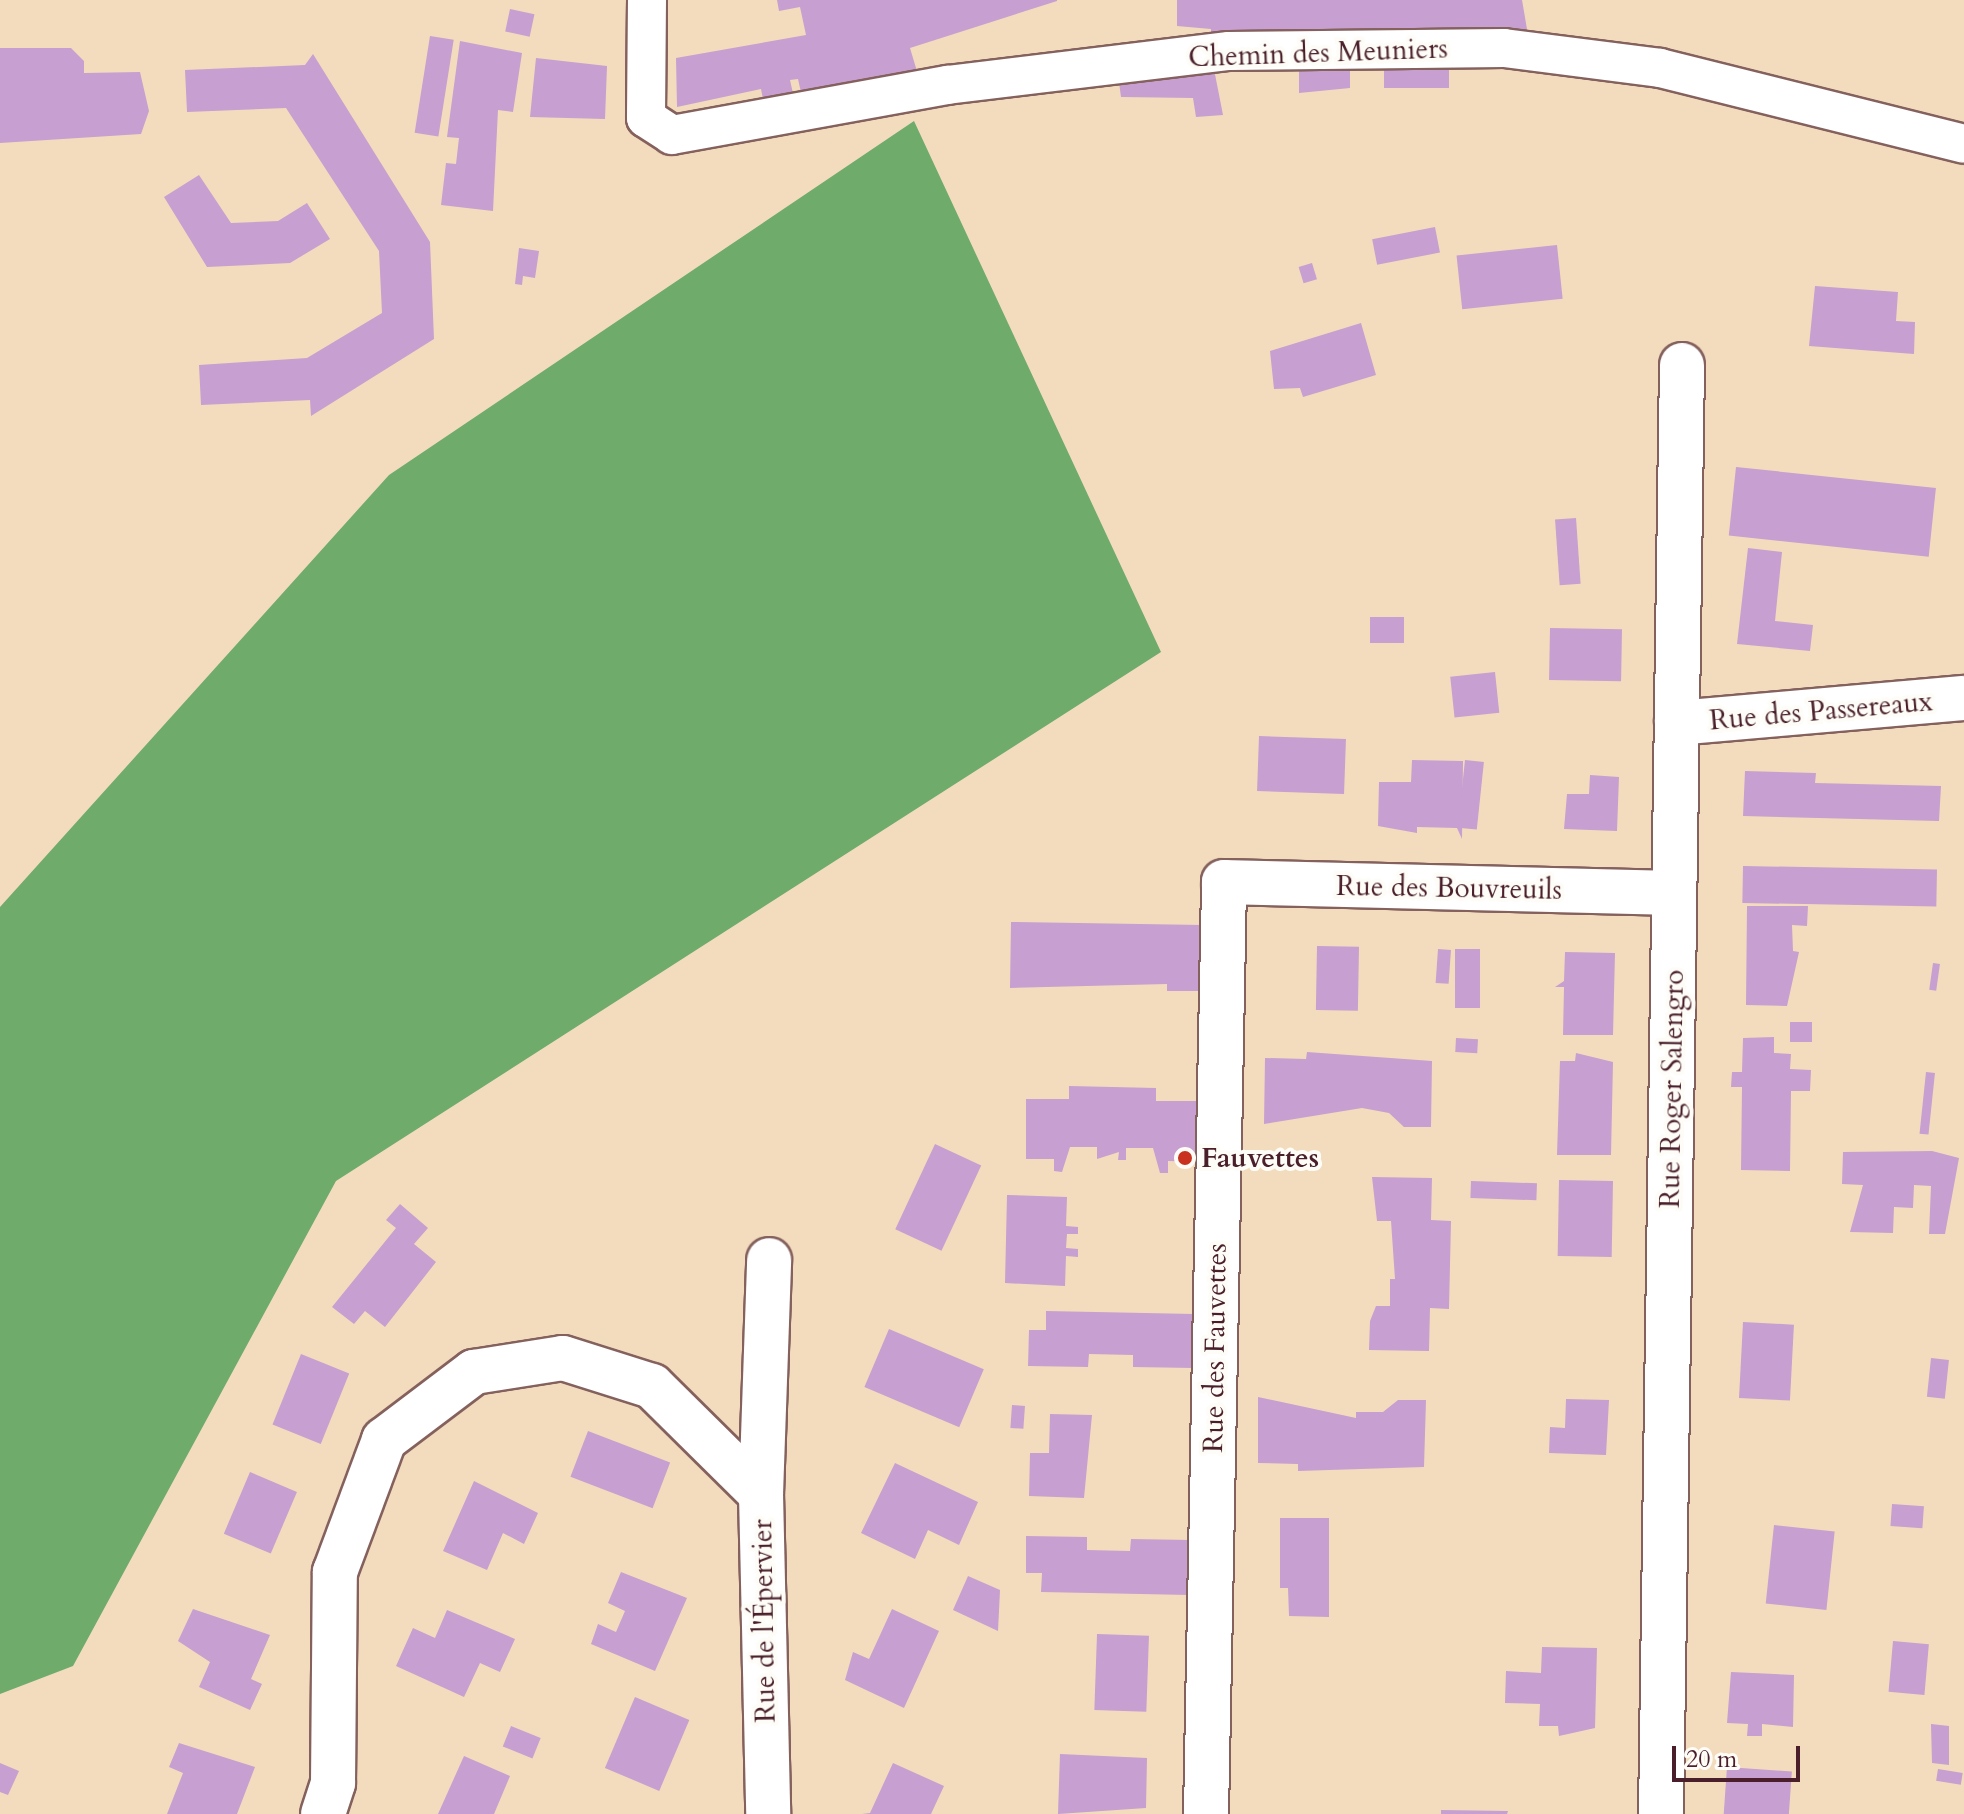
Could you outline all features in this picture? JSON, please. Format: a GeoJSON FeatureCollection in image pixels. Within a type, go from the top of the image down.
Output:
{"type":"FeatureCollection","features":[{"type":"Feature","properties":{"kind":"street","name":"Chemin des Meuniers"},"geometry":{"type":"LineString","coordinates":[[647,0],[646,118],[672,135],[947,85],[1229,51],[1504,48],[1660,68],[1964,144]]}},
{"type":"Feature","properties":{"kind":"street","name":"Rue Roger Salengro"},"geometry":{"type":"LineString","coordinates":[[1661,1814],[1682,365]]}},
{"type":"Feature","properties":{"kind":"street","name":"Rue des Passereaux"},"geometry":{"type":"LineString","coordinates":[[1677,723],[1964,698]]}},
{"type":"Feature","properties":{"kind":"street","name":"Rue des Bouvreuils"},"geometry":{"type":"LineString","coordinates":[[1224,882],[1674,893]]}},
{"type":"Feature","properties":{"kind":"street","name":"Rue des Fauvettes"},"geometry":{"type":"LineString","coordinates":[[1206,1814],[1224,882]]}},
{"type":"Feature","properties":{"kind":"street"},"geometry":{"type":"LineString","coordinates":[[761,1494],[769,1260]]}},
{"type":"Feature","properties":{"kind":"street","name":"Rue de l'Épervier"},"geometry":{"type":"LineString","coordinates":[[323,1814],[333,1783],[335,1572],[384,1440],[474,1372],[563,1358],[652,1386],[761,1494],[768,1814]]}},
{"type":"Feature","properties":{"kind":"green space"},"geometry":{"type":"Polygon","coordinates":[[[914,121],[1161,652],[336,1181],[73,1666],[0,1694],[0,907],[389,475],[914,121]]]}},
{"type":"Feature","properties":{"kind":"building"},"geometry":{"type":"Polygon","coordinates":[[[777,0],[1057,1],[910,48],[919,78],[802,97],[798,79],[790,80],[794,98],[764,104],[761,89],[677,107],[676,58],[806,35],[800,7],[779,11],[777,0]]]}},
{"type":"Feature","properties":{"kind":"building"},"geometry":{"type":"Polygon","coordinates":[[[1177,0],[1522,0],[1528,35],[1335,29],[1211,38],[1211,29],[1177,26],[1177,0]]]}},
{"type":"Feature","properties":{"kind":"building"},"geometry":{"type":"Polygon","coordinates":[[[510,9],[534,14],[530,37],[505,31],[510,9]]]}},
{"type":"Feature","properties":{"kind":"building"},"geometry":{"type":"Polygon","coordinates":[[[430,36],[454,40],[438,137],[415,133],[430,36]]]}},
{"type":"Feature","properties":{"kind":"building"},"geometry":{"type":"Polygon","coordinates":[[[460,41],[522,53],[513,112],[498,110],[493,211],[441,205],[446,163],[456,164],[459,138],[447,137],[460,41]]]}},
{"type":"Feature","properties":{"kind":"building"},"geometry":{"type":"Polygon","coordinates":[[[0,48],[71,48],[84,61],[84,73],[140,72],[149,111],[141,134],[0,143],[0,48]]]}},
{"type":"Feature","properties":{"kind":"building"},"geometry":{"type":"Polygon","coordinates":[[[313,54],[430,242],[434,339],[311,416],[310,400],[201,405],[199,365],[307,358],[382,313],[379,251],[286,108],[187,112],[185,70],[305,65],[313,54]]]}},
{"type":"Feature","properties":{"kind":"building"},"geometry":{"type":"Polygon","coordinates":[[[536,58],[607,66],[605,119],[530,117],[536,58]]]}},
{"type":"Feature","properties":{"kind":"building"},"geometry":{"type":"Polygon","coordinates":[[[1384,60],[1449,60],[1449,88],[1384,88],[1384,60]]]}},
{"type":"Feature","properties":{"kind":"building"},"geometry":{"type":"Polygon","coordinates":[[[1299,61],[1350,61],[1350,88],[1299,93],[1299,61]]]}},
{"type":"Feature","properties":{"kind":"building"},"geometry":{"type":"Polygon","coordinates":[[[1213,64],[1223,115],[1196,117],[1193,98],[1121,97],[1118,75],[1213,64]]]}},
{"type":"Feature","properties":{"kind":"building"},"geometry":{"type":"Polygon","coordinates":[[[199,175],[231,223],[278,221],[307,203],[330,239],[290,263],[207,267],[164,197],[199,175]]]}},
{"type":"Feature","properties":{"kind":"building"},"geometry":{"type":"Polygon","coordinates":[[[1435,227],[1440,253],[1377,265],[1372,239],[1435,227]]]}},
{"type":"Feature","properties":{"kind":"building"},"geometry":{"type":"Polygon","coordinates":[[[1557,245],[1563,299],[1462,309],[1457,256],[1557,245]]]}},
{"type":"Feature","properties":{"kind":"building"},"geometry":{"type":"Polygon","coordinates":[[[519,248],[539,251],[535,278],[523,276],[522,285],[515,284],[519,248]]]}},
{"type":"Feature","properties":{"kind":"building"},"geometry":{"type":"Polygon","coordinates":[[[1312,263],[1317,279],[1304,283],[1299,267],[1312,263]]]}},
{"type":"Feature","properties":{"kind":"building"},"geometry":{"type":"Polygon","coordinates":[[[1815,286],[1898,292],[1896,321],[1915,322],[1914,354],[1809,346],[1815,286]]]}},
{"type":"Feature","properties":{"kind":"building"},"geometry":{"type":"Polygon","coordinates":[[[1361,323],[1376,375],[1303,397],[1300,388],[1274,389],[1270,351],[1361,323]]]}},
{"type":"Feature","properties":{"kind":"building"},"geometry":{"type":"Polygon","coordinates":[[[1736,467],[1936,488],[1929,557],[1729,536],[1736,467]]]}},
{"type":"Feature","properties":{"kind":"building"},"geometry":{"type":"Polygon","coordinates":[[[1576,518],[1581,584],[1560,585],[1555,519],[1576,518]]]}},
{"type":"Feature","properties":{"kind":"building"},"geometry":{"type":"Polygon","coordinates":[[[1748,548],[1782,552],[1775,621],[1813,625],[1810,651],[1737,644],[1748,548]]]}},
{"type":"Feature","properties":{"kind":"building"},"geometry":{"type":"Polygon","coordinates":[[[1370,617],[1404,617],[1404,643],[1370,643],[1370,617]]]}},
{"type":"Feature","properties":{"kind":"building"},"geometry":{"type":"Polygon","coordinates":[[[1550,628],[1622,629],[1621,681],[1549,680],[1550,628]]]}},
{"type":"Feature","properties":{"kind":"building"},"geometry":{"type":"Polygon","coordinates":[[[1495,672],[1499,713],[1455,717],[1450,677],[1495,672]]]}},
{"type":"Feature","properties":{"kind":"building"},"geometry":{"type":"Polygon","coordinates":[[[1259,736],[1346,739],[1344,794],[1257,791],[1259,736]]]}},
{"type":"Feature","properties":{"kind":"building"},"geometry":{"type":"Polygon","coordinates":[[[1412,760],[1463,761],[1462,839],[1457,828],[1417,827],[1417,833],[1378,826],[1379,782],[1411,782],[1412,760]]]}},
{"type":"Feature","properties":{"kind":"building"},"geometry":{"type":"Polygon","coordinates":[[[1465,760],[1484,762],[1477,830],[1458,828],[1465,760]]]}},
{"type":"Feature","properties":{"kind":"building"},"geometry":{"type":"Polygon","coordinates":[[[1745,771],[1816,773],[1815,783],[1941,786],[1939,821],[1743,816],[1745,771]]]}},
{"type":"Feature","properties":{"kind":"building"},"geometry":{"type":"Polygon","coordinates":[[[1590,775],[1619,777],[1617,831],[1564,829],[1567,794],[1589,794],[1590,775]]]}},
{"type":"Feature","properties":{"kind":"building"},"geometry":{"type":"Polygon","coordinates":[[[1743,866],[1937,869],[1936,906],[1742,903],[1743,866]]]}},
{"type":"Feature","properties":{"kind":"building"},"geometry":{"type":"Polygon","coordinates":[[[1747,906],[1808,906],[1807,926],[1792,925],[1793,951],[1799,952],[1787,1006],[1746,1005],[1747,906]]]}},
{"type":"Feature","properties":{"kind":"building"},"geometry":{"type":"Polygon","coordinates":[[[1011,922],[1202,925],[1201,991],[1167,991],[1167,984],[1010,988],[1011,922]]]}},
{"type":"Feature","properties":{"kind":"building"},"geometry":{"type":"Polygon","coordinates":[[[1317,946],[1359,947],[1358,1011],[1316,1010],[1317,946]]]}},
{"type":"Feature","properties":{"kind":"building"},"geometry":{"type":"Polygon","coordinates":[[[1438,949],[1451,950],[1449,984],[1436,983],[1438,949]]]}},
{"type":"Feature","properties":{"kind":"building"},"geometry":{"type":"Polygon","coordinates":[[[1455,949],[1480,949],[1480,1008],[1455,1008],[1455,949]]]}},
{"type":"Feature","properties":{"kind":"building"},"geometry":{"type":"Polygon","coordinates":[[[1565,952],[1615,953],[1613,1035],[1563,1035],[1564,987],[1555,987],[1564,981],[1565,952]]]}},
{"type":"Feature","properties":{"kind":"building"},"geometry":{"type":"Polygon","coordinates":[[[1933,963],[1940,964],[1936,991],[1929,990],[1933,963]]]}},
{"type":"Feature","properties":{"kind":"building"},"geometry":{"type":"Polygon","coordinates":[[[1790,1022],[1812,1022],[1812,1042],[1790,1042],[1790,1022]]]}},
{"type":"Feature","properties":{"kind":"building"},"geometry":{"type":"Polygon","coordinates":[[[1774,1037],[1774,1053],[1791,1054],[1790,1069],[1811,1070],[1810,1091],[1791,1091],[1790,1171],[1741,1170],[1742,1087],[1731,1087],[1732,1072],[1742,1072],[1743,1038],[1774,1037]]]}},
{"type":"Feature","properties":{"kind":"building"},"geometry":{"type":"Polygon","coordinates":[[[1456,1038],[1478,1039],[1477,1053],[1455,1052],[1456,1038]]]}},
{"type":"Feature","properties":{"kind":"building"},"geometry":{"type":"Polygon","coordinates":[[[1307,1052],[1432,1061],[1431,1127],[1404,1127],[1389,1113],[1362,1108],[1264,1124],[1265,1058],[1306,1059],[1307,1052]]]}},
{"type":"Feature","properties":{"kind":"building"},"geometry":{"type":"Polygon","coordinates":[[[1576,1053],[1613,1062],[1611,1155],[1557,1155],[1560,1061],[1575,1061],[1576,1053]]]}},
{"type":"Feature","properties":{"kind":"building"},"geometry":{"type":"Polygon","coordinates":[[[1926,1072],[1935,1073],[1928,1135],[1920,1134],[1926,1072]]]}},
{"type":"Feature","properties":{"kind":"building"},"geometry":{"type":"Polygon","coordinates":[[[1069,1086],[1156,1088],[1156,1101],[1198,1101],[1197,1162],[1168,1161],[1168,1173],[1160,1173],[1153,1148],[1126,1148],[1126,1160],[1118,1160],[1119,1152],[1097,1159],[1097,1147],[1070,1147],[1062,1172],[1054,1171],[1054,1159],[1026,1159],[1026,1099],[1069,1099],[1069,1086]]]}},
{"type":"Feature","properties":{"kind":"building"},"geometry":{"type":"Polygon","coordinates":[[[935,1144],[981,1166],[941,1251],[895,1229],[935,1144]]]}},
{"type":"Feature","properties":{"kind":"building"},"geometry":{"type":"Polygon","coordinates":[[[1932,1151],[1959,1158],[1945,1234],[1929,1234],[1931,1186],[1914,1185],[1913,1208],[1894,1207],[1893,1233],[1850,1232],[1863,1185],[1842,1184],[1843,1152],[1932,1151]]]}},
{"type":"Feature","properties":{"kind":"building"},"geometry":{"type":"Polygon","coordinates":[[[1372,1177],[1432,1178],[1431,1220],[1451,1221],[1449,1309],[1430,1308],[1429,1351],[1369,1350],[1370,1321],[1376,1306],[1390,1306],[1390,1279],[1395,1279],[1391,1221],[1377,1221],[1372,1177]]]}},
{"type":"Feature","properties":{"kind":"building"},"geometry":{"type":"Polygon","coordinates":[[[1559,1180],[1613,1181],[1612,1257],[1558,1256],[1559,1180]]]}},
{"type":"Feature","properties":{"kind":"building"},"geometry":{"type":"Polygon","coordinates":[[[1471,1181],[1537,1183],[1536,1200],[1470,1198],[1471,1181]]]}},
{"type":"Feature","properties":{"kind":"building"},"geometry":{"type":"Polygon","coordinates":[[[1007,1195],[1067,1197],[1066,1226],[1078,1227],[1078,1234],[1067,1234],[1066,1248],[1078,1249],[1078,1257],[1066,1256],[1065,1286],[1005,1283],[1007,1195]]]}},
{"type":"Feature","properties":{"kind":"building"},"geometry":{"type":"Polygon","coordinates":[[[400,1204],[428,1228],[414,1244],[436,1262],[385,1327],[365,1311],[354,1324],[332,1307],[396,1228],[386,1220],[400,1204]]]}},
{"type":"Feature","properties":{"kind":"building"},"geometry":{"type":"Polygon","coordinates":[[[1046,1311],[1194,1314],[1194,1368],[1133,1367],[1133,1355],[1089,1354],[1088,1367],[1028,1366],[1029,1330],[1046,1330],[1046,1311]]]}},
{"type":"Feature","properties":{"kind":"building"},"geometry":{"type":"Polygon","coordinates":[[[1743,1322],[1794,1325],[1790,1401],[1739,1398],[1743,1322]]]}},
{"type":"Feature","properties":{"kind":"building"},"geometry":{"type":"Polygon","coordinates":[[[889,1329],[984,1369],[959,1427],[864,1387],[889,1329]]]}},
{"type":"Feature","properties":{"kind":"building"},"geometry":{"type":"Polygon","coordinates":[[[301,1354],[349,1373],[321,1444],[273,1424],[301,1354]]]}},
{"type":"Feature","properties":{"kind":"building"},"geometry":{"type":"Polygon","coordinates":[[[1931,1358],[1949,1360],[1945,1399],[1927,1397],[1931,1358]]]}},
{"type":"Feature","properties":{"kind":"building"},"geometry":{"type":"Polygon","coordinates":[[[1258,1397],[1356,1418],[1356,1412],[1383,1412],[1398,1400],[1426,1400],[1424,1467],[1298,1471],[1298,1464],[1258,1463],[1258,1397]]]}},
{"type":"Feature","properties":{"kind":"building"},"geometry":{"type":"Polygon","coordinates":[[[1566,1399],[1609,1400],[1606,1455],[1549,1453],[1550,1427],[1565,1428],[1566,1399]]]}},
{"type":"Feature","properties":{"kind":"building"},"geometry":{"type":"Polygon","coordinates":[[[1012,1405],[1025,1406],[1023,1429],[1010,1428],[1012,1405]]]}},
{"type":"Feature","properties":{"kind":"building"},"geometry":{"type":"Polygon","coordinates":[[[1050,1414],[1092,1415],[1084,1498],[1029,1496],[1030,1453],[1049,1453],[1050,1414]]]}},
{"type":"Feature","properties":{"kind":"building"},"geometry":{"type":"Polygon","coordinates":[[[588,1431],[670,1463],[653,1508],[570,1477],[588,1431]]]}},
{"type":"Feature","properties":{"kind":"building"},"geometry":{"type":"Polygon","coordinates":[[[895,1463],[978,1502],[959,1545],[928,1530],[915,1559],[861,1533],[895,1463]]]}},
{"type":"Feature","properties":{"kind":"building"},"geometry":{"type":"Polygon","coordinates":[[[250,1472],[297,1492],[271,1554],[224,1534],[250,1472]]]}},
{"type":"Feature","properties":{"kind":"building"},"geometry":{"type":"Polygon","coordinates":[[[474,1481],[538,1513],[524,1544],[503,1533],[487,1570],[443,1551],[474,1481]]]}},
{"type":"Feature","properties":{"kind":"building"},"geometry":{"type":"Polygon","coordinates":[[[1892,1504],[1924,1506],[1922,1528],[1890,1526],[1892,1504]]]}},
{"type":"Feature","properties":{"kind":"building"},"geometry":{"type":"Polygon","coordinates":[[[1280,1518],[1329,1518],[1329,1617],[1289,1616],[1288,1588],[1280,1588],[1280,1518]]]}},
{"type":"Feature","properties":{"kind":"building"},"geometry":{"type":"Polygon","coordinates":[[[1774,1525],[1835,1531],[1826,1610],[1766,1604],[1774,1525]]]}},
{"type":"Feature","properties":{"kind":"building"},"geometry":{"type":"Polygon","coordinates":[[[1026,1536],[1087,1537],[1087,1550],[1130,1551],[1131,1539],[1191,1540],[1190,1595],[1041,1592],[1042,1573],[1026,1573],[1026,1536]]]}},
{"type":"Feature","properties":{"kind":"building"},"geometry":{"type":"Polygon","coordinates":[[[621,1572],[687,1598],[655,1671],[591,1644],[598,1624],[616,1632],[625,1611],[608,1603],[621,1572]]]}},
{"type":"Feature","properties":{"kind":"building"},"geometry":{"type":"Polygon","coordinates":[[[968,1576],[1000,1590],[998,1631],[953,1610],[968,1576]]]}},
{"type":"Feature","properties":{"kind":"building"},"geometry":{"type":"Polygon","coordinates":[[[193,1609],[270,1635],[251,1679],[262,1684],[250,1710],[199,1687],[210,1662],[178,1641],[193,1609]]]}},
{"type":"Feature","properties":{"kind":"building"},"geometry":{"type":"Polygon","coordinates":[[[892,1609],[939,1631],[904,1708],[845,1680],[853,1652],[869,1659],[892,1609]]]}},
{"type":"Feature","properties":{"kind":"building"},"geometry":{"type":"Polygon","coordinates":[[[447,1610],[515,1639],[500,1672],[480,1663],[464,1697],[396,1666],[413,1628],[435,1638],[447,1610]]]}},
{"type":"Feature","properties":{"kind":"building"},"geometry":{"type":"Polygon","coordinates":[[[1097,1634],[1149,1636],[1146,1712],[1094,1710],[1097,1634]]]}},
{"type":"Feature","properties":{"kind":"building"},"geometry":{"type":"Polygon","coordinates":[[[1893,1641],[1929,1644],[1924,1695],[1889,1692],[1893,1641]]]}},
{"type":"Feature","properties":{"kind":"building"},"geometry":{"type":"Polygon","coordinates":[[[1542,1647],[1597,1648],[1595,1728],[1559,1736],[1558,1726],[1539,1726],[1540,1704],[1505,1703],[1506,1671],[1541,1673],[1542,1647]]]}},
{"type":"Feature","properties":{"kind":"building"},"geometry":{"type":"Polygon","coordinates":[[[1731,1672],[1794,1675],[1793,1727],[1762,1724],[1762,1736],[1747,1736],[1748,1724],[1727,1723],[1731,1672]]]}},
{"type":"Feature","properties":{"kind":"building"},"geometry":{"type":"Polygon","coordinates":[[[635,1697],[689,1720],[659,1791],[605,1768],[635,1697]]]}},
{"type":"Feature","properties":{"kind":"building"},"geometry":{"type":"Polygon","coordinates":[[[1931,1724],[1949,1726],[1949,1765],[1932,1763],[1931,1724]]]}},
{"type":"Feature","properties":{"kind":"building"},"geometry":{"type":"Polygon","coordinates":[[[511,1726],[541,1738],[532,1758],[503,1746],[511,1726]]]}},
{"type":"Feature","properties":{"kind":"building"},"geometry":{"type":"Polygon","coordinates":[[[179,1743],[255,1767],[237,1814],[167,1814],[183,1773],[169,1767],[179,1743]]]}},
{"type":"Feature","properties":{"kind":"building"},"geometry":{"type":"Polygon","coordinates":[[[1060,1754],[1147,1758],[1146,1808],[1058,1814],[1060,1754]]]}},
{"type":"Feature","properties":{"kind":"building"},"geometry":{"type":"Polygon","coordinates":[[[464,1756],[510,1776],[494,1814],[438,1814],[464,1756]]]}},
{"type":"Feature","properties":{"kind":"building"},"geometry":{"type":"Polygon","coordinates":[[[0,1763],[19,1771],[8,1795],[0,1792],[0,1763]]]}},
{"type":"Feature","properties":{"kind":"building"},"geometry":{"type":"Polygon","coordinates":[[[893,1763],[944,1786],[931,1814],[862,1814],[870,1813],[893,1763]]]}},
{"type":"Feature","properties":{"kind":"building"},"geometry":{"type":"Polygon","coordinates":[[[1727,1767],[1792,1772],[1789,1814],[1724,1814],[1727,1767]]]}},
{"type":"Feature","properties":{"kind":"building"},"geometry":{"type":"Polygon","coordinates":[[[1938,1769],[1963,1773],[1961,1785],[1936,1781],[1938,1769]]]}},
{"type":"Feature","properties":{"kind":"building"},"geometry":{"type":"Polygon","coordinates":[[[1441,1810],[1508,1811],[1507,1814],[1441,1814],[1441,1810]]]}},
{"type":"Feature","properties":{"kind":"place","name":"Fauvettes"},"geometry":{"type":"Point","coordinates":[1185,1158]}}]}
